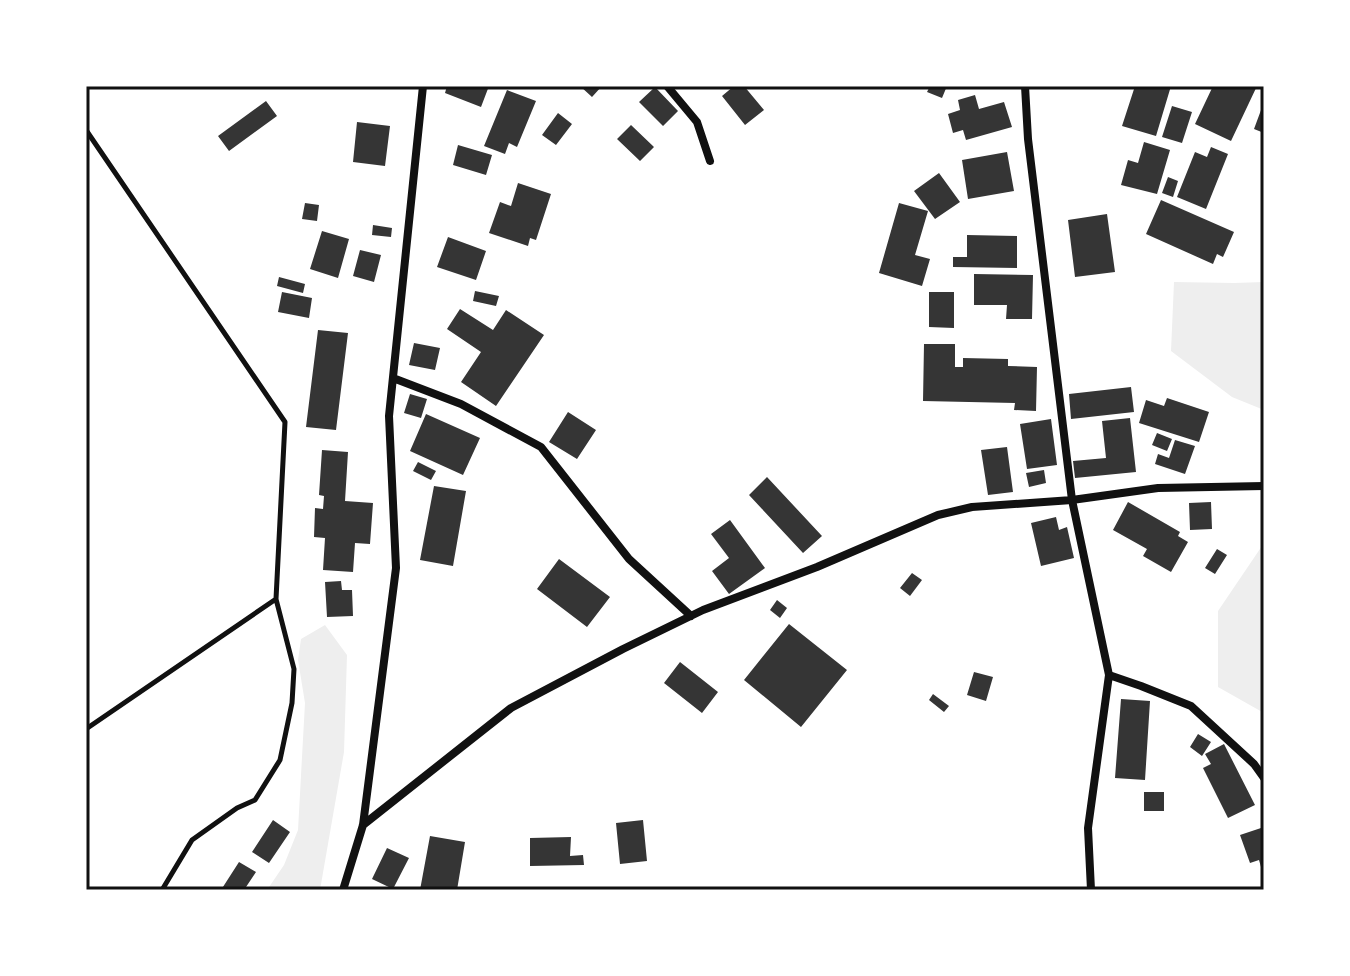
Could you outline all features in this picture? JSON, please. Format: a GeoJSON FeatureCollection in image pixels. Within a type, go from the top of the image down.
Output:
{"type":"FeatureCollection","features":[{"type":"Feature","properties":{"kind":"street"},"geometry":{"type":"LineString","coordinates":[[343,890],[363,825],[396,568],[389,416],[423,86]]}},
{"type":"Feature","properties":{"kind":"street"},"geometry":{"type":"LineString","coordinates":[[667,86],[697,122],[710,161]]}},
{"type":"Feature","properties":{"kind":"street"},"geometry":{"type":"LineString","coordinates":[[1025,86],[1028,139],[1072,500],[1109,675],[1088,828],[1091,890]]}},
{"type":"Feature","properties":{"kind":"street"},"geometry":{"type":"LineString","coordinates":[[393,378],[461,404],[541,447],[629,559],[691,616]]}},
{"type":"Feature","properties":{"kind":"street"},"geometry":{"type":"LineString","coordinates":[[363,825],[511,708],[691,616],[938,515],[972,507],[1072,500],[1158,488],[1264,486]]}},
{"type":"Feature","properties":{"kind":"street"},"geometry":{"type":"LineString","coordinates":[[1109,675],[1191,706],[1254,764],[1264,778]]}},
{"type":"Feature","properties":{"kind":"path"},"geometry":{"type":"LineString","coordinates":[[86,130],[285,422],[276,599],[294,669],[292,703],[280,760],[255,800],[237,808],[192,840],[162,890]]}},
{"type":"Feature","properties":{"kind":"path"},"geometry":{"type":"LineString","coordinates":[[86,729],[276,599]]}},
{"type":"Feature","properties":{"kind":"shaded area"},"geometry":{"type":"Polygon","coordinates":[[[1174,282],[1264,282],[1264,410],[1232,397],[1171,351],[1174,282]]]}},
{"type":"Feature","properties":{"kind":"shaded area"},"geometry":{"type":"Polygon","coordinates":[[[1264,543],[1264,713],[1218,687],[1218,611],[1264,543]]]}},
{"type":"Feature","properties":{"kind":"shaded area"},"geometry":{"type":"Polygon","coordinates":[[[325,625],[347,655],[344,752],[320,890],[267,890],[284,865],[298,830],[305,703],[298,660],[301,639],[325,625]]]}},
{"type":"Feature","properties":{"kind":"building"},"geometry":{"type":"Polygon","coordinates":[[[447,86],[489,86],[481,107],[445,93],[447,86]]]}},
{"type":"Feature","properties":{"kind":"building"},"geometry":{"type":"Polygon","coordinates":[[[580,86],[602,86],[592,97],[580,86]]]}},
{"type":"Feature","properties":{"kind":"building"},"geometry":{"type":"Polygon","coordinates":[[[734,86],[744,86],[764,110],[745,125],[722,96],[734,86]]]}},
{"type":"Feature","properties":{"kind":"building"},"geometry":{"type":"Polygon","coordinates":[[[930,86],[947,86],[942,98],[927,92],[930,86]]]}},
{"type":"Feature","properties":{"kind":"building"},"geometry":{"type":"Polygon","coordinates":[[[1135,86],[1171,86],[1156,136],[1122,126],[1135,86]]]}},
{"type":"Feature","properties":{"kind":"building"},"geometry":{"type":"Polygon","coordinates":[[[1213,86],[1257,86],[1231,141],[1195,124],[1213,86]]]}},
{"type":"Feature","properties":{"kind":"building"},"geometry":{"type":"Polygon","coordinates":[[[655,87],[678,111],[663,126],[639,102],[655,87]]]}},
{"type":"Feature","properties":{"kind":"building"},"geometry":{"type":"Polygon","coordinates":[[[507,90],[536,101],[517,147],[509,143],[505,154],[484,146],[507,90]]]}},
{"type":"Feature","properties":{"kind":"building"},"geometry":{"type":"Polygon","coordinates":[[[975,95],[979,109],[1004,102],[1012,127],[966,140],[963,130],[953,133],[948,114],[960,110],[958,100],[975,95]]]}},
{"type":"Feature","properties":{"kind":"building"},"geometry":{"type":"Polygon","coordinates":[[[266,101],[277,116],[229,151],[218,136],[266,101]]]}},
{"type":"Feature","properties":{"kind":"building"},"geometry":{"type":"Polygon","coordinates":[[[1264,102],[1264,133],[1254,129],[1264,102]]]}},
{"type":"Feature","properties":{"kind":"building"},"geometry":{"type":"Polygon","coordinates":[[[1172,106],[1192,112],[1182,143],[1162,137],[1172,106]]]}},
{"type":"Feature","properties":{"kind":"building"},"geometry":{"type":"Polygon","coordinates":[[[558,113],[572,124],[556,145],[542,135],[558,113]]]}},
{"type":"Feature","properties":{"kind":"building"},"geometry":{"type":"Polygon","coordinates":[[[357,122],[390,126],[385,166],[353,162],[357,122]]]}},
{"type":"Feature","properties":{"kind":"building"},"geometry":{"type":"Polygon","coordinates":[[[631,125],[654,147],[640,161],[617,139],[631,125]]]}},
{"type":"Feature","properties":{"kind":"building"},"geometry":{"type":"Polygon","coordinates":[[[1144,142],[1170,150],[1157,194],[1121,185],[1128,160],[1138,163],[1144,142]]]}},
{"type":"Feature","properties":{"kind":"building"},"geometry":{"type":"Polygon","coordinates":[[[458,145],[492,155],[486,175],[453,165],[458,145]]]}},
{"type":"Feature","properties":{"kind":"building"},"geometry":{"type":"Polygon","coordinates":[[[1211,147],[1228,154],[1206,209],[1177,197],[1195,152],[1207,157],[1211,147]]]}},
{"type":"Feature","properties":{"kind":"building"},"geometry":{"type":"Polygon","coordinates":[[[1007,152],[1014,191],[968,199],[962,160],[1007,152]]]}},
{"type":"Feature","properties":{"kind":"building"},"geometry":{"type":"Polygon","coordinates":[[[939,173],[960,202],[935,219],[914,191],[939,173]]]}},
{"type":"Feature","properties":{"kind":"building"},"geometry":{"type":"Polygon","coordinates":[[[1168,177],[1178,181],[1173,197],[1162,193],[1168,177]]]}},
{"type":"Feature","properties":{"kind":"building"},"geometry":{"type":"Polygon","coordinates":[[[518,183],[551,194],[536,240],[530,238],[528,246],[489,233],[500,202],[511,206],[518,183]]]}},
{"type":"Feature","properties":{"kind":"building"},"geometry":{"type":"Polygon","coordinates":[[[1161,200],[1234,232],[1223,257],[1217,254],[1213,264],[1146,234],[1161,200]]]}},
{"type":"Feature","properties":{"kind":"building"},"geometry":{"type":"Polygon","coordinates":[[[305,203],[319,205],[317,221],[302,219],[305,203]]]}},
{"type":"Feature","properties":{"kind":"building"},"geometry":{"type":"Polygon","coordinates":[[[899,203],[928,211],[915,255],[930,259],[922,286],[879,273],[899,203]]]}},
{"type":"Feature","properties":{"kind":"building"},"geometry":{"type":"Polygon","coordinates":[[[1107,214],[1115,272],[1075,277],[1068,220],[1107,214]]]}},
{"type":"Feature","properties":{"kind":"building"},"geometry":{"type":"Polygon","coordinates":[[[373,225],[392,228],[391,237],[372,235],[373,225]]]}},
{"type":"Feature","properties":{"kind":"building"},"geometry":{"type":"Polygon","coordinates":[[[322,231],[349,239],[338,278],[310,269],[322,231]]]}},
{"type":"Feature","properties":{"kind":"building"},"geometry":{"type":"Polygon","coordinates":[[[967,235],[1017,236],[1017,268],[953,267],[953,257],[967,257],[967,235]]]}},
{"type":"Feature","properties":{"kind":"building"},"geometry":{"type":"Polygon","coordinates":[[[448,237],[486,251],[476,280],[437,267],[448,237]]]}},
{"type":"Feature","properties":{"kind":"building"},"geometry":{"type":"Polygon","coordinates":[[[360,250],[381,255],[374,282],[353,276],[360,250]]]}},
{"type":"Feature","properties":{"kind":"building"},"geometry":{"type":"Polygon","coordinates":[[[974,274],[1033,275],[1032,319],[1006,319],[1007,305],[974,305],[974,274]]]}},
{"type":"Feature","properties":{"kind":"building"},"geometry":{"type":"Polygon","coordinates":[[[279,277],[305,284],[303,293],[277,286],[279,277]]]}},
{"type":"Feature","properties":{"kind":"building"},"geometry":{"type":"Polygon","coordinates":[[[475,291],[499,296],[496,306],[473,301],[475,291]]]}},
{"type":"Feature","properties":{"kind":"building"},"geometry":{"type":"Polygon","coordinates":[[[282,292],[312,298],[309,318],[278,312],[282,292]]]}},
{"type":"Feature","properties":{"kind":"building"},"geometry":{"type":"Polygon","coordinates":[[[929,292],[954,292],[954,328],[929,327],[929,292]]]}},
{"type":"Feature","properties":{"kind":"building"},"geometry":{"type":"Polygon","coordinates":[[[460,309],[493,330],[506,310],[544,335],[496,406],[461,382],[481,352],[447,329],[460,309]]]}},
{"type":"Feature","properties":{"kind":"building"},"geometry":{"type":"Polygon","coordinates":[[[318,330],[348,333],[336,430],[306,427],[318,330]]]}},
{"type":"Feature","properties":{"kind":"building"},"geometry":{"type":"Polygon","coordinates":[[[414,343],[440,348],[435,370],[409,365],[414,343]]]}},
{"type":"Feature","properties":{"kind":"building"},"geometry":{"type":"Polygon","coordinates":[[[924,344],[955,344],[955,367],[963,367],[963,358],[1008,359],[1008,366],[1037,367],[1036,411],[1014,410],[1015,403],[923,401],[924,344]]]}},
{"type":"Feature","properties":{"kind":"building"},"geometry":{"type":"Polygon","coordinates":[[[1131,387],[1134,412],[1071,419],[1069,394],[1131,387]]]}},
{"type":"Feature","properties":{"kind":"building"},"geometry":{"type":"Polygon","coordinates":[[[410,394],[427,399],[421,418],[404,413],[410,394]]]}},
{"type":"Feature","properties":{"kind":"building"},"geometry":{"type":"Polygon","coordinates":[[[1167,398],[1209,412],[1199,442],[1139,423],[1146,400],[1164,406],[1167,398]]]}},
{"type":"Feature","properties":{"kind":"building"},"geometry":{"type":"Polygon","coordinates":[[[568,412],[596,430],[577,459],[549,442],[568,412]]]}},
{"type":"Feature","properties":{"kind":"building"},"geometry":{"type":"Polygon","coordinates":[[[426,414],[480,438],[463,475],[410,451],[426,414]]]}},
{"type":"Feature","properties":{"kind":"building"},"geometry":{"type":"Polygon","coordinates":[[[1130,418],[1136,472],[1075,478],[1073,461],[1106,458],[1102,421],[1130,418]]]}},
{"type":"Feature","properties":{"kind":"building"},"geometry":{"type":"Polygon","coordinates":[[[1051,419],[1057,465],[1027,469],[1020,424],[1051,419]]]}},
{"type":"Feature","properties":{"kind":"building"},"geometry":{"type":"Polygon","coordinates":[[[1157,433],[1172,439],[1167,451],[1152,445],[1157,433]]]}},
{"type":"Feature","properties":{"kind":"building"},"geometry":{"type":"Polygon","coordinates":[[[1175,440],[1195,446],[1185,474],[1155,464],[1158,454],[1169,458],[1175,440]]]}},
{"type":"Feature","properties":{"kind":"building"},"geometry":{"type":"Polygon","coordinates":[[[1007,447],[1013,492],[988,495],[981,450],[1007,447]]]}},
{"type":"Feature","properties":{"kind":"building"},"geometry":{"type":"Polygon","coordinates":[[[322,450],[348,452],[345,501],[373,503],[370,544],[355,543],[353,572],[323,570],[325,538],[314,537],[315,508],[323,509],[324,496],[319,495],[322,450]]]}},
{"type":"Feature","properties":{"kind":"building"},"geometry":{"type":"Polygon","coordinates":[[[418,462],[436,471],[431,480],[413,471],[418,462]]]}},
{"type":"Feature","properties":{"kind":"building"},"geometry":{"type":"Polygon","coordinates":[[[1044,470],[1046,483],[1029,487],[1026,473],[1044,470]]]}},
{"type":"Feature","properties":{"kind":"building"},"geometry":{"type":"Polygon","coordinates":[[[767,477],[822,536],[803,553],[749,495],[767,477]]]}},
{"type":"Feature","properties":{"kind":"building"},"geometry":{"type":"Polygon","coordinates":[[[434,486],[466,491],[453,566],[420,560],[434,486]]]}},
{"type":"Feature","properties":{"kind":"building"},"geometry":{"type":"Polygon","coordinates":[[[1128,502],[1180,532],[1178,536],[1188,542],[1171,572],[1143,556],[1147,549],[1113,530],[1128,502]]]}},
{"type":"Feature","properties":{"kind":"building"},"geometry":{"type":"Polygon","coordinates":[[[1211,502],[1212,529],[1190,530],[1189,503],[1211,502]]]}},
{"type":"Feature","properties":{"kind":"building"},"geometry":{"type":"Polygon","coordinates":[[[1056,517],[1059,530],[1067,527],[1074,558],[1041,566],[1031,523],[1056,517]]]}},
{"type":"Feature","properties":{"kind":"building"},"geometry":{"type":"Polygon","coordinates":[[[730,520],[765,568],[729,594],[712,571],[729,558],[711,534],[730,520]]]}},
{"type":"Feature","properties":{"kind":"building"},"geometry":{"type":"Polygon","coordinates":[[[1217,549],[1227,555],[1215,574],[1205,568],[1217,549]]]}},
{"type":"Feature","properties":{"kind":"building"},"geometry":{"type":"Polygon","coordinates":[[[559,559],[610,597],[587,627],[537,589],[559,559]]]}},
{"type":"Feature","properties":{"kind":"building"},"geometry":{"type":"Polygon","coordinates":[[[912,573],[922,580],[910,596],[900,588],[912,573]]]}},
{"type":"Feature","properties":{"kind":"building"},"geometry":{"type":"Polygon","coordinates":[[[341,581],[342,590],[352,590],[353,616],[327,617],[325,582],[341,581]]]}},
{"type":"Feature","properties":{"kind":"building"},"geometry":{"type":"Polygon","coordinates":[[[777,600],[787,608],[780,618],[770,610],[777,600]]]}},
{"type":"Feature","properties":{"kind":"building"},"geometry":{"type":"Polygon","coordinates":[[[789,624],[847,670],[801,727],[744,680],[789,624]]]}},
{"type":"Feature","properties":{"kind":"building"},"geometry":{"type":"Polygon","coordinates":[[[680,662],[718,692],[702,713],[664,683],[680,662]]]}},
{"type":"Feature","properties":{"kind":"building"},"geometry":{"type":"Polygon","coordinates":[[[974,672],[993,677],[986,701],[967,695],[974,672]]]}},
{"type":"Feature","properties":{"kind":"building"},"geometry":{"type":"Polygon","coordinates":[[[933,694],[949,706],[944,712],[929,700],[933,694]]]}},
{"type":"Feature","properties":{"kind":"building"},"geometry":{"type":"Polygon","coordinates":[[[1121,699],[1150,701],[1145,780],[1115,778],[1121,699]]]}},
{"type":"Feature","properties":{"kind":"building"},"geometry":{"type":"Polygon","coordinates":[[[1198,734],[1211,742],[1202,756],[1190,747],[1198,734]]]}},
{"type":"Feature","properties":{"kind":"building"},"geometry":{"type":"Polygon","coordinates":[[[1224,744],[1255,805],[1228,818],[1203,768],[1211,764],[1205,754],[1224,744]]]}},
{"type":"Feature","properties":{"kind":"building"},"geometry":{"type":"Polygon","coordinates":[[[1144,792],[1164,792],[1164,811],[1144,811],[1144,792]]]}},
{"type":"Feature","properties":{"kind":"building"},"geometry":{"type":"Polygon","coordinates":[[[273,820],[290,832],[269,863],[252,852],[273,820]]]}},
{"type":"Feature","properties":{"kind":"building"},"geometry":{"type":"Polygon","coordinates":[[[643,820],[647,861],[620,864],[616,823],[643,820]]]}},
{"type":"Feature","properties":{"kind":"building"},"geometry":{"type":"Polygon","coordinates":[[[1264,827],[1263,874],[1259,860],[1250,863],[1240,835],[1264,827]]]}},
{"type":"Feature","properties":{"kind":"building"},"geometry":{"type":"Polygon","coordinates":[[[430,836],[465,842],[457,890],[420,890],[430,836]]]}},
{"type":"Feature","properties":{"kind":"building"},"geometry":{"type":"Polygon","coordinates":[[[571,837],[570,856],[583,855],[584,865],[530,866],[530,838],[571,837]]]}},
{"type":"Feature","properties":{"kind":"building"},"geometry":{"type":"Polygon","coordinates":[[[387,848],[409,858],[393,889],[372,879],[387,848]]]}},
{"type":"Feature","properties":{"kind":"building"},"geometry":{"type":"Polygon","coordinates":[[[239,862],[256,872],[244,890],[221,890],[239,862]]]}}]}
